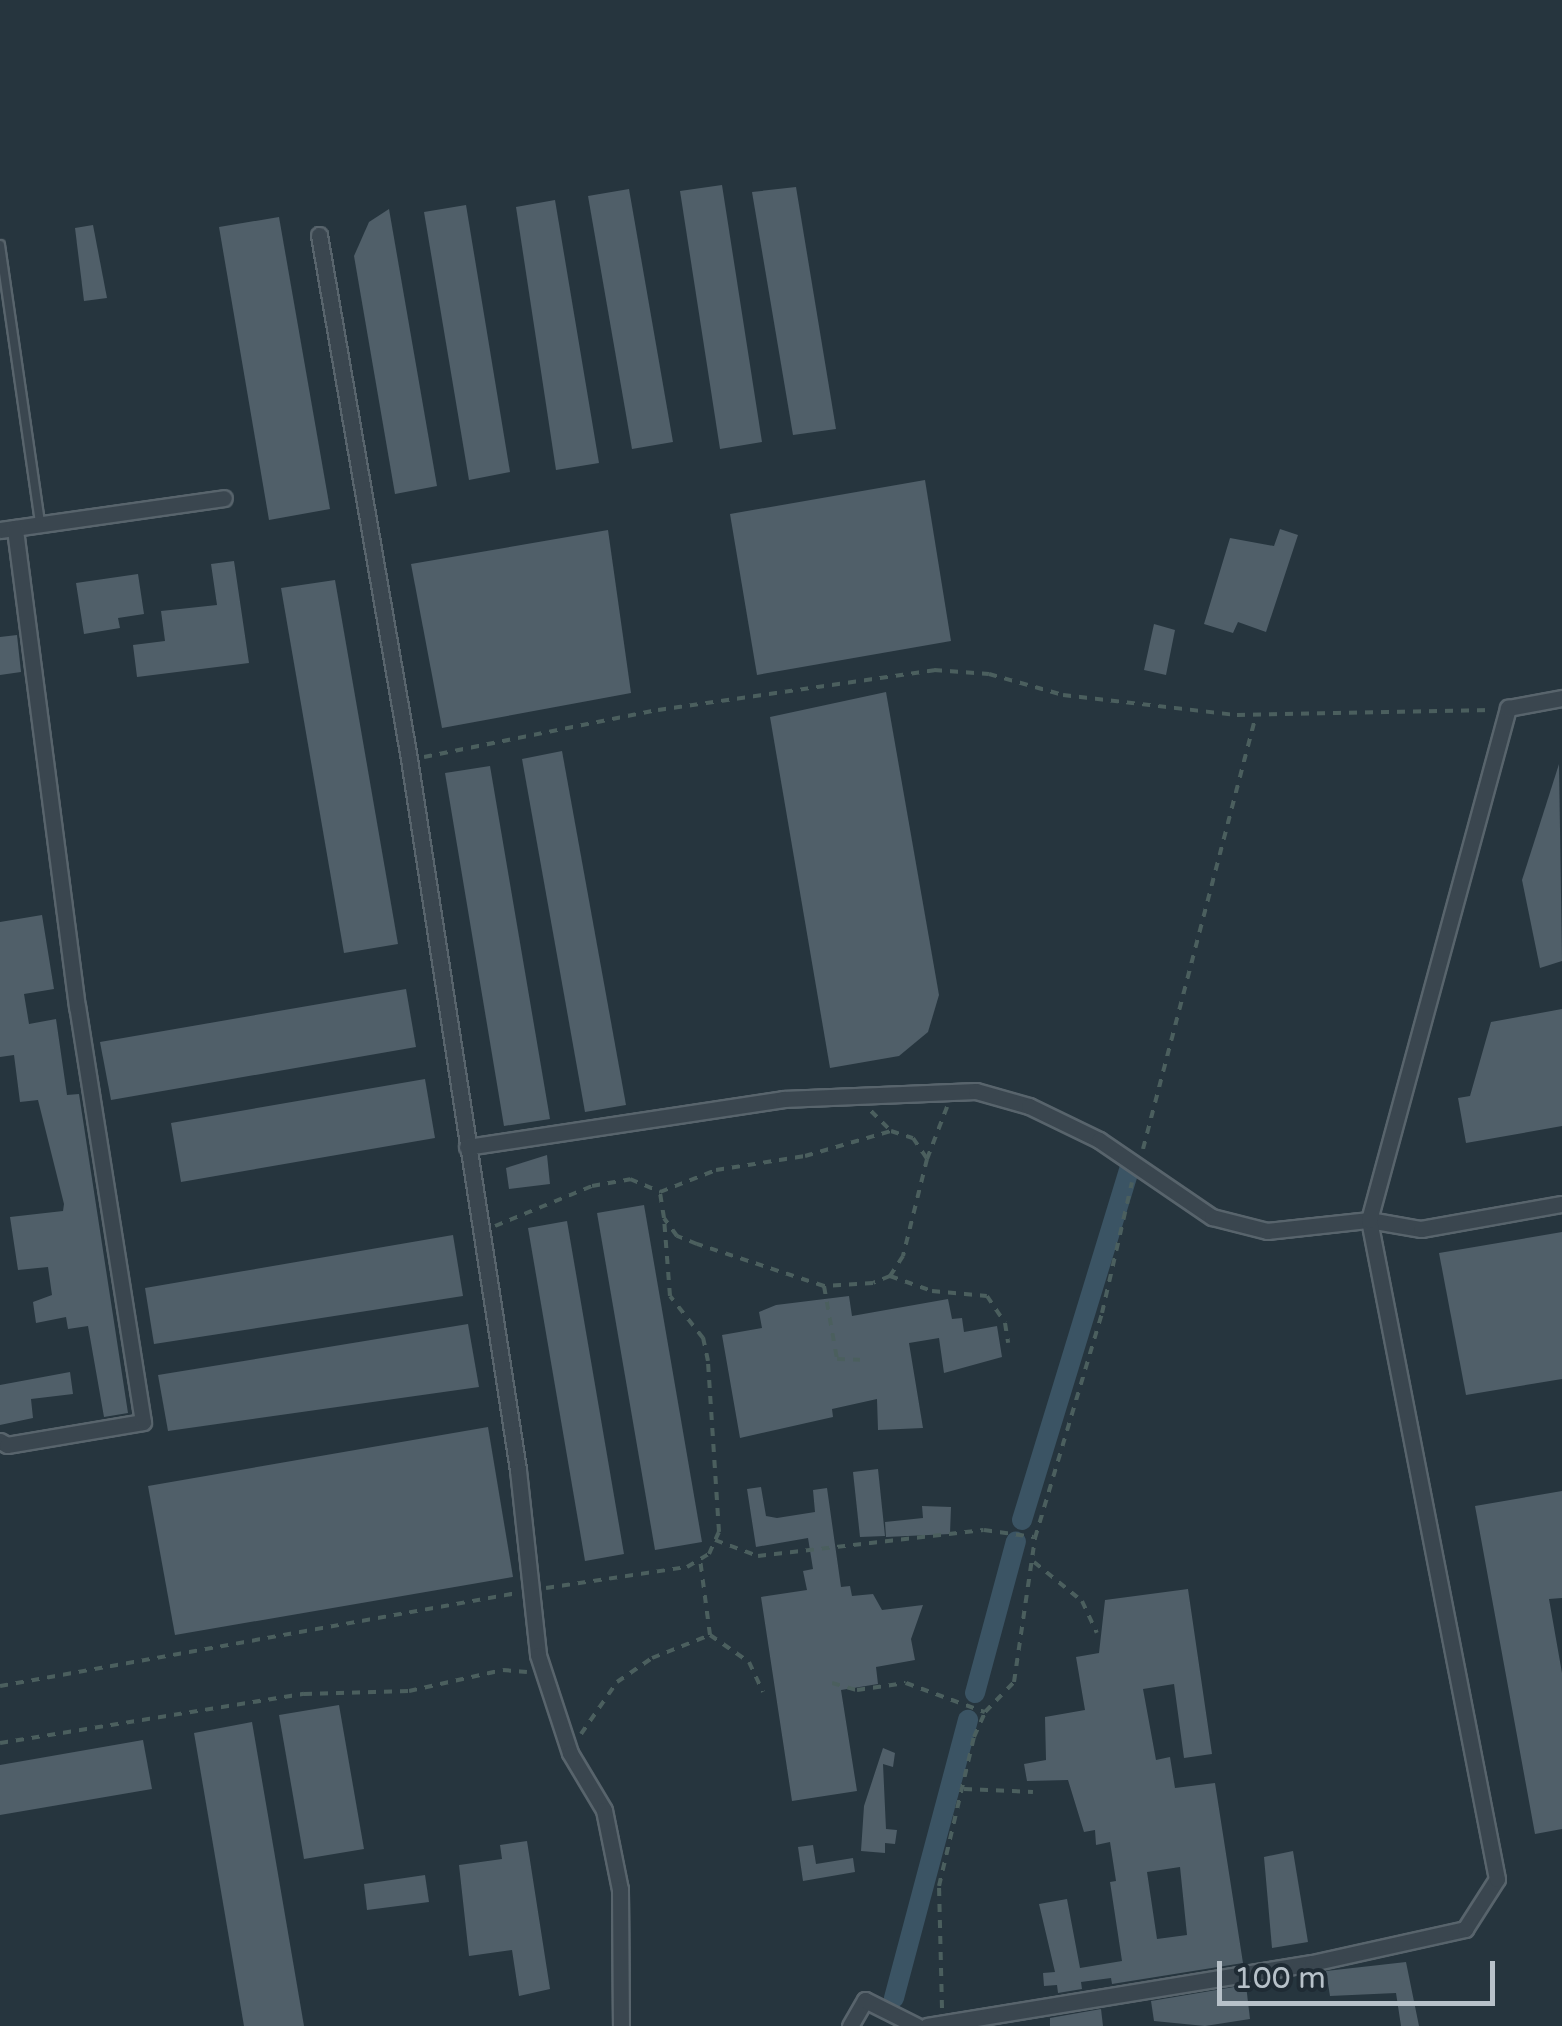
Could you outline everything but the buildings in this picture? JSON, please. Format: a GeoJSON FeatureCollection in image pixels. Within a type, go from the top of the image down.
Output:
{"type":"FeatureCollection","features":[{"type":"Feature","properties":{"kind":"street"},"geometry":{"type":"LineString","coordinates":[[319,236],[410,760],[478,1236],[518,1470],[528,1590],[542,1673],[570,1752],[604,1810],[620,1889],[620,2026]]}},
{"type":"Feature","properties":{"kind":"street"},"geometry":{"type":"LineString","coordinates":[[0,1440],[142,1422],[7,529],[224,498]]}},
{"type":"Feature","properties":{"kind":"street"},"geometry":{"type":"LineString","coordinates":[[935,2025],[1312,1963],[1465,1929],[1498,1879],[1369,1220],[1508,708],[1562,698]]}},
{"type":"Feature","properties":{"kind":"street"},"geometry":{"type":"LineString","coordinates":[[467,1146],[783,1100],[965,1091],[1029,1106],[1099,1140],[1212,1217],[1267,1231],[1369,1220],[1421,1229],[1562,1204]]}},
{"type":"Feature","properties":{"kind":"street"},"geometry":{"type":"LineString","coordinates":[[850,2026],[865,2000],[916,2026]]}},
{"type":"Feature","properties":{"kind":"lane"},"geometry":{"type":"LineString","coordinates":[[0,245],[40,524]]}},
{"type":"Feature","properties":{"kind":"path"},"geometry":{"type":"LineString","coordinates":[[410,760],[658,710],[934,670],[989,674],[1150,708],[1256,716],[1508,708]]}},
{"type":"Feature","properties":{"kind":"path"},"geometry":{"type":"LineString","coordinates":[[935,2025],[940,1886],[985,1712],[1014,1682],[1036,1538],[1256,716]]}},
{"type":"Feature","properties":{"kind":"path"},"geometry":{"type":"LineString","coordinates":[[890,1276],[903,1256],[928,1159],[950,1102],[965,1091]]}},
{"type":"Feature","properties":{"kind":"path"},"geometry":{"type":"LineString","coordinates":[[478,1236],[516,1214],[592,1186],[630,1179],[660,1192],[716,1170],[805,1156],[891,1131],[912,1138],[928,1159]]}},
{"type":"Feature","properties":{"kind":"path"},"geometry":{"type":"LineString","coordinates":[[0,1686],[528,1590],[687,1567],[700,1560],[716,1540],[708,1361],[704,1338],[670,1296],[660,1192]]}},
{"type":"Feature","properties":{"kind":"path"},"geometry":{"type":"LineString","coordinates":[[664,1218],[677,1236],[824,1286],[890,1276],[932,1290],[987,1296],[1006,1323],[1008,1343]]}},
{"type":"Feature","properties":{"kind":"path"},"geometry":{"type":"LineString","coordinates":[[824,1286],[837,1359],[860,1360]]}},
{"type":"Feature","properties":{"kind":"path"},"geometry":{"type":"LineString","coordinates":[[716,1540],[758,1556],[984,1530],[1036,1538]]}},
{"type":"Feature","properties":{"kind":"path"},"geometry":{"type":"LineString","coordinates":[[700,1560],[710,1635],[749,1662],[762,1692]]}},
{"type":"Feature","properties":{"kind":"path"},"geometry":{"type":"LineString","coordinates":[[1034,1562],[1082,1601],[1096,1633]]}},
{"type":"Feature","properties":{"kind":"path"},"geometry":{"type":"LineString","coordinates":[[570,1752],[617,1682],[652,1658],[710,1635]]}},
{"type":"Feature","properties":{"kind":"path"},"geometry":{"type":"LineString","coordinates":[[0,1743],[304,1694],[408,1690],[502,1670],[542,1673]]}},
{"type":"Feature","properties":{"kind":"path"},"geometry":{"type":"LineString","coordinates":[[832,1684],[857,1690],[906,1683],[985,1712]]}},
{"type":"Feature","properties":{"kind":"path"},"geometry":{"type":"LineString","coordinates":[[964,1790],[1033,1792]]}},
{"type":"Feature","properties":{"kind":"waterway"},"geometry":{"type":"LineString","coordinates":[[1022,1520],[1131,1164]]}},
{"type":"Feature","properties":{"kind":"waterway"},"geometry":{"type":"LineString","coordinates":[[975,1693],[1016,1541]]}},
{"type":"Feature","properties":{"kind":"waterway"},"geometry":{"type":"LineString","coordinates":[[894,1998],[968,1720]]}}]}
